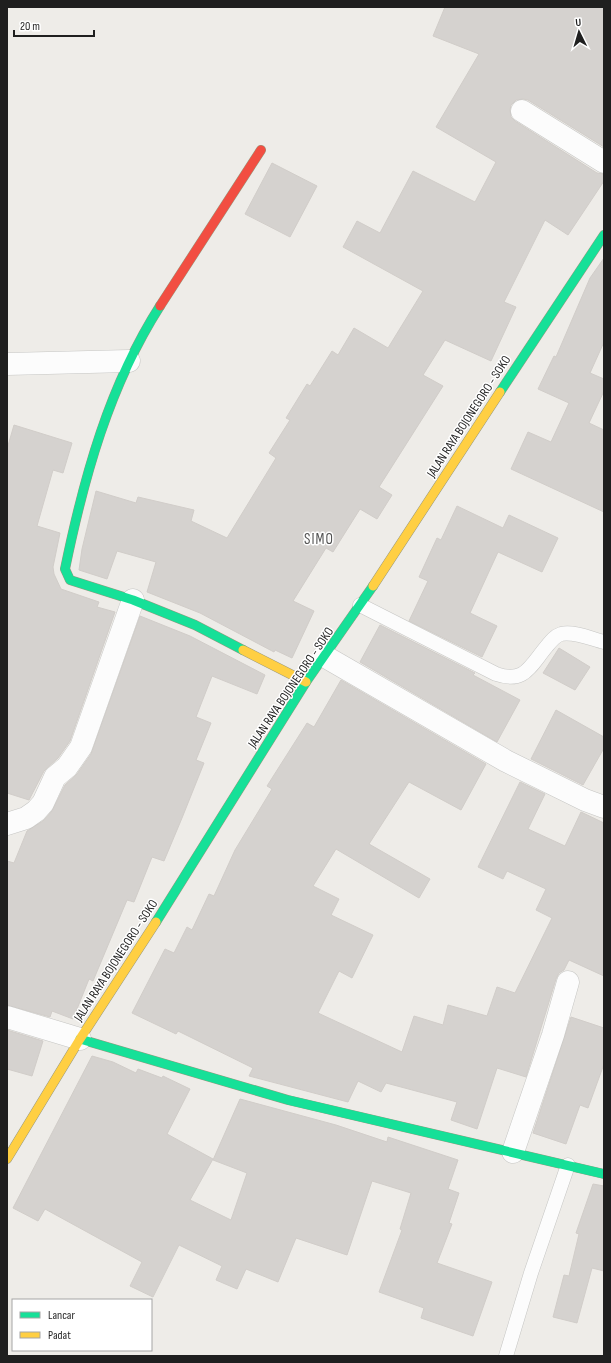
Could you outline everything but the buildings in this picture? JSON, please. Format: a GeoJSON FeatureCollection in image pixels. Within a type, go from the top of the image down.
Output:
{"type":"FeatureCollection","features":[{"type":"Feature","properties":{"kind":"street"},"geometry":{"type":"LineString","coordinates":[[522,111],[604,162]]}},
{"type":"Feature","properties":{"kind":"street"},"geometry":{"type":"LineString","coordinates":[[261,150],[144,331],[128,361],[114,393],[89,471],[65,569],[70,580],[133,600],[195,625],[306,682]]}},
{"type":"Feature","properties":{"kind":"street","name":"JALAN RAYA BOJONEGORO - SOKO"},"geometry":{"type":"LineString","coordinates":[[7,1159],[80,1039],[166,906],[306,682],[360,606],[604,235]]}},
{"type":"Feature","properties":{"kind":"street"},"geometry":{"type":"LineString","coordinates":[[7,364],[128,361]]}},
{"type":"Feature","properties":{"kind":"street"},"geometry":{"type":"LineString","coordinates":[[7,824],[26,818],[36,811],[43,803],[55,777],[67,767],[81,747],[133,600]]}},
{"type":"Feature","properties":{"kind":"street"},"geometry":{"type":"LineString","coordinates":[[324,656],[506,761],[585,800],[604,807]]}},
{"type":"Feature","properties":{"kind":"street"},"geometry":{"type":"LineString","coordinates":[[513,1152],[553,1035],[568,982]]}},
{"type":"Feature","properties":{"kind":"street"},"geometry":{"type":"LineString","coordinates":[[7,1017],[288,1100],[604,1174]]}},
{"type":"Feature","properties":{"kind":"lane"},"geometry":{"type":"LineString","coordinates":[[360,606],[496,674],[509,678],[520,676],[553,639],[561,634],[572,634],[604,642]]}},
{"type":"Feature","properties":{"kind":"lane"},"geometry":{"type":"LineString","coordinates":[[506,1356],[531,1273],[568,1165]]}},
{"type":"Feature","properties":{"kind":"traffic: fast"},"geometry":{"type":"LineString","coordinates":[[500,392],[604,235]]}},
{"type":"Feature","properties":{"kind":"traffic: fast"},"geometry":{"type":"LineString","coordinates":[[160,306],[142,336],[126,368],[100,433],[81,500],[65,569],[70,580],[133,600],[195,625],[243,650]]}},
{"type":"Feature","properties":{"kind":"traffic: fast"},"geometry":{"type":"LineString","coordinates":[[156,922],[306,682],[373,586]]}},
{"type":"Feature","properties":{"kind":"traffic: fast"},"geometry":{"type":"LineString","coordinates":[[80,1039],[288,1100],[604,1174]]}},
{"type":"Feature","properties":{"kind":"traffic: slow"},"geometry":{"type":"LineString","coordinates":[[373,586],[500,392]]}},
{"type":"Feature","properties":{"kind":"traffic: slow"},"geometry":{"type":"LineString","coordinates":[[243,650],[306,682]]}},
{"type":"Feature","properties":{"kind":"traffic: slow"},"geometry":{"type":"LineString","coordinates":[[7,1159],[80,1039],[156,922]]}},
{"type":"Feature","properties":{"kind":"traffic: jam"},"geometry":{"type":"LineString","coordinates":[[160,306],[261,150]]}},
{"type":"Feature","properties":{"kind":"district","name":"SIMO"},"geometry":{"type":"Point","coordinates":[319,539]}}]}
